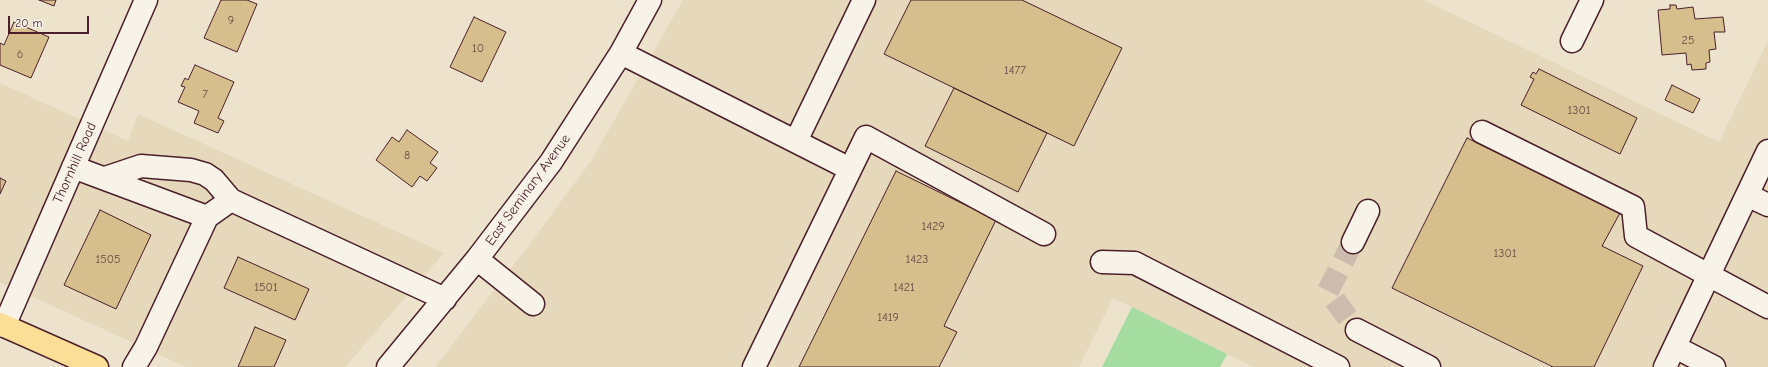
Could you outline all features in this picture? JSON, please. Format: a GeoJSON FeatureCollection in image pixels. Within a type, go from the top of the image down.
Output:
{"type":"FeatureCollection","features":[{"type":"Feature","properties":{"kind":"main road"},"geometry":{"type":"LineString","coordinates":[[2,325],[64,361],[97,367]]}},
{"type":"Feature","properties":{"kind":"street","name":"Thornhill Road"},"geometry":{"type":"LineString","coordinates":[[2,325],[146,0]]}},
{"type":"Feature","properties":{"kind":"street","name":"East Seminary Avenue"},"geometry":{"type":"LineString","coordinates":[[388,367],[477,259],[551,162],[621,53],[650,0]]}},
{"type":"Feature","properties":{"kind":"street"},"geometry":{"type":"LineString","coordinates":[[796,141],[864,0]]}},
{"type":"Feature","properties":{"kind":"street"},"geometry":{"type":"LineString","coordinates":[[1572,41],[1592,0]]}},
{"type":"Feature","properties":{"kind":"street"},"geometry":{"type":"LineString","coordinates":[[621,53],[850,169]]}},
{"type":"Feature","properties":{"kind":"street"},"geometry":{"type":"LineString","coordinates":[[1482,132],[1633,207],[1636,236],[1768,307]]}},
{"type":"Feature","properties":{"kind":"street"},"geometry":{"type":"LineString","coordinates":[[754,367],[866,137],[1044,234]]}},
{"type":"Feature","properties":{"kind":"street"},"geometry":{"type":"LineString","coordinates":[[1665,367],[1768,151]]}},
{"type":"Feature","properties":{"kind":"street"},"geometry":{"type":"LineString","coordinates":[[105,178],[141,166],[191,170],[205,174],[214,180],[231,200],[445,299]]}},
{"type":"Feature","properties":{"kind":"street"},"geometry":{"type":"LineString","coordinates":[[73,167],[206,217]]}},
{"type":"Feature","properties":{"kind":"street"},"geometry":{"type":"LineString","coordinates":[[1747,196],[1768,205]]}},
{"type":"Feature","properties":{"kind":"street"},"geometry":{"type":"LineString","coordinates":[[134,367],[146,348],[206,217],[231,200]]}},
{"type":"Feature","properties":{"kind":"street"},"geometry":{"type":"LineString","coordinates":[[1353,242],[1368,211]]}},
{"type":"Feature","properties":{"kind":"street"},"geometry":{"type":"LineString","coordinates":[[477,259],[533,304]]}},
{"type":"Feature","properties":{"kind":"street"},"geometry":{"type":"LineString","coordinates":[[1102,262],[1134,263],[1338,367]]}},
{"type":"Feature","properties":{"kind":"street"},"geometry":{"type":"LineString","coordinates":[[1357,330],[1429,367]]}},
{"type":"Feature","properties":{"kind":"street"},"geometry":{"type":"LineString","coordinates":[[1674,347],[1714,367]]}},
{"type":"Feature","properties":{"kind":"shaded area"},"geometry":{"type":"Polygon","coordinates":[[[683,0],[1424,0],[1719,142],[1768,41],[1768,367],[1253,367],[1113,298],[1079,367],[435,367],[591,161],[683,0]]]}},
{"type":"Feature","properties":{"kind":"shaded area"},"geometry":{"type":"Polygon","coordinates":[[[0,83],[128,141],[138,114],[444,253],[345,367],[186,367],[0,282],[0,83]]]}},
{"type":"Feature","properties":{"kind":"green space"},"geometry":{"type":"Polygon","coordinates":[[[1132,307],[1227,354],[1220,367],[1102,367],[1132,307]]]}},
{"type":"Feature","properties":{"kind":"building"},"geometry":{"type":"Polygon","coordinates":[[[39,0],[56,0],[54,6],[39,0]]]}},
{"type":"Feature","properties":{"kind":"building"},"geometry":{"type":"Polygon","coordinates":[[[221,0],[247,0],[257,4],[237,52],[204,38],[221,0]]]}},
{"type":"Feature","properties":{"kind":"building"},"geometry":{"type":"Polygon","coordinates":[[[911,0],[1022,0],[1122,48],[1074,146],[884,54],[911,0]]]}},
{"type":"Feature","properties":{"kind":"building"},"geometry":{"type":"Polygon","coordinates":[[[1670,5],[1676,5],[1677,9],[1693,7],[1695,19],[1723,17],[1725,32],[1714,32],[1716,49],[1709,50],[1710,62],[1706,63],[1706,69],[1692,70],[1691,64],[1687,65],[1686,53],[1662,55],[1658,10],[1670,9],[1670,5]]]}},
{"type":"Feature","properties":{"kind":"building"},"geometry":{"type":"Polygon","coordinates":[[[474,17],[506,32],[482,82],[450,67],[474,17]]]}},
{"type":"Feature","properties":{"kind":"building"},"geometry":{"type":"Polygon","coordinates":[[[14,22],[49,37],[31,78],[0,65],[0,43],[4,45],[14,22]]]}},
{"type":"Feature","properties":{"kind":"building"},"geometry":{"type":"Polygon","coordinates":[[[195,65],[234,82],[218,118],[224,121],[218,133],[194,123],[199,111],[178,102],[185,87],[181,86],[185,78],[188,80],[195,65]]]}},
{"type":"Feature","properties":{"kind":"building"},"geometry":{"type":"Polygon","coordinates":[[[1539,69],[1637,118],[1620,154],[1521,105],[1534,79],[1530,77],[1533,72],[1536,74],[1539,69]]]}},
{"type":"Feature","properties":{"kind":"building"},"geometry":{"type":"Polygon","coordinates":[[[1672,85],[1700,99],[1693,113],[1665,100],[1672,85]]]}},
{"type":"Feature","properties":{"kind":"building"},"geometry":{"type":"Polygon","coordinates":[[[954,88],[1047,133],[1018,192],[925,146],[954,88]]]}},
{"type":"Feature","properties":{"kind":"building"},"geometry":{"type":"Polygon","coordinates":[[[407,130],[438,152],[430,163],[437,168],[427,181],[420,176],[412,187],[376,160],[392,137],[399,142],[407,130]]]}},
{"type":"Feature","properties":{"kind":"building"},"geometry":{"type":"Polygon","coordinates":[[[1467,138],[1620,213],[1602,246],[1643,266],[1594,367],[1553,367],[1392,288],[1467,138]]]}},
{"type":"Feature","properties":{"kind":"building"},"geometry":{"type":"Polygon","coordinates":[[[896,171],[996,220],[944,326],[957,332],[939,367],[799,367],[896,171]]]}},
{"type":"Feature","properties":{"kind":"building"},"geometry":{"type":"Polygon","coordinates":[[[0,178],[6,181],[0,194],[0,178]]]}},
{"type":"Feature","properties":{"kind":"building"},"geometry":{"type":"Polygon","coordinates":[[[100,210],[151,235],[116,309],[64,285],[100,210]]]}},
{"type":"Feature","properties":{"kind":"building"},"geometry":{"type":"Polygon","coordinates":[[[238,257],[309,289],[295,320],[224,288],[238,257]]]}},
{"type":"Feature","properties":{"kind":"building"},"geometry":{"type":"Polygon","coordinates":[[[255,327],[286,340],[274,367],[238,367],[255,327]]]}},
{"type":"Feature","properties":{"kind":"tunnel"},"geometry":{"type":"LineString","coordinates":[[1353,242],[1328,291],[1357,330]]}}]}
